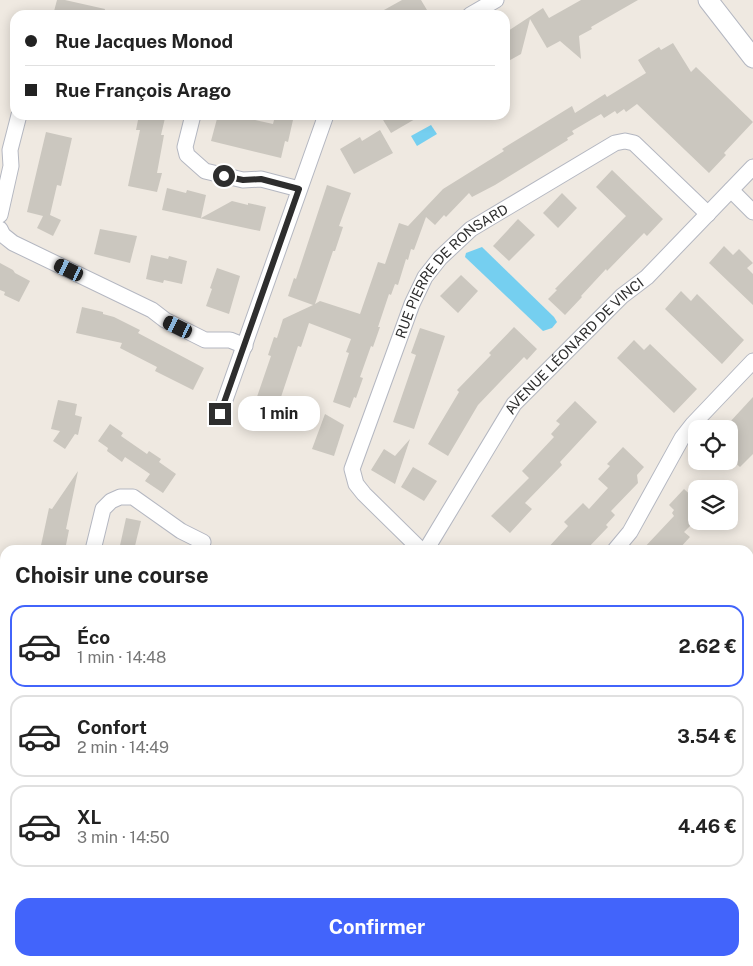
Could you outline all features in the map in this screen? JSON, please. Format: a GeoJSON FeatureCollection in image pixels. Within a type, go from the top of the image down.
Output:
{"type":"FeatureCollection","features":[{"type":"Feature","properties":{"kind":"street"},"geometry":{"type":"LineString","coordinates":[[479,10],[496,0]]}},
{"type":"Feature","properties":{"kind":"street"},"geometry":{"type":"LineString","coordinates":[[708,0],[753,58]]}},
{"type":"Feature","properties":{"kind":"street"},"geometry":{"type":"LineString","coordinates":[[0,215],[12,166],[10,150],[18,120]]}},
{"type":"Feature","properties":{"kind":"street"},"geometry":{"type":"LineString","coordinates":[[192,120],[185,147],[187,155],[205,171],[243,180],[261,179],[299,189]]}},
{"type":"Feature","properties":{"kind":"street"},"geometry":{"type":"LineString","coordinates":[[220,414],[324,120]]}},
{"type":"Feature","properties":{"kind":"street","name":"RUE PIERRE DE RONSARD"},"geometry":{"type":"LineString","coordinates":[[416,545],[356,484],[352,468],[412,304],[425,277],[440,258],[458,239],[471,229],[606,147],[625,141],[634,143],[708,214]]}},
{"type":"Feature","properties":{"kind":"street","name":"AVENUE LÉONARD DE VINCI"},"geometry":{"type":"LineString","coordinates":[[429,545],[514,404],[622,296],[647,277],[753,167]]}},
{"type":"Feature","properties":{"kind":"street"},"geometry":{"type":"LineString","coordinates":[[731,190],[753,212]]}},
{"type":"Feature","properties":{"kind":"street"},"geometry":{"type":"LineString","coordinates":[[0,229],[3,235],[13,242],[152,310],[165,320],[205,340],[230,340],[245,346]]}},
{"type":"Feature","properties":{"kind":"street"},"geometry":{"type":"LineString","coordinates":[[619,545],[630,532],[682,438],[753,361]]}},
{"type":"Feature","properties":{"kind":"street"},"geometry":{"type":"LineString","coordinates":[[94,545],[103,509],[111,501],[120,497],[133,497],[181,531],[203,542]]}},
{"type":"Feature","properties":{"kind":"water"},"geometry":{"type":"Polygon","coordinates":[[[431,125],[437,134],[417,146],[411,136],[431,125]]]}},
{"type":"Feature","properties":{"kind":"water"},"geometry":{"type":"Polygon","coordinates":[[[482,247],[554,317],[557,322],[552,328],[543,331],[465,257],[466,253],[482,247]]]}},
{"type":"Feature","properties":{"kind":"building"},"geometry":{"type":"Polygon","coordinates":[[[57,0],[105,9],[105,10],[54,10],[57,0]]]}},
{"type":"Feature","properties":{"kind":"building"},"geometry":{"type":"Polygon","coordinates":[[[402,0],[421,0],[427,10],[384,10],[402,0]]]}},
{"type":"Feature","properties":{"kind":"building"},"geometry":{"type":"Polygon","coordinates":[[[581,0],[638,0],[579,36],[581,59],[560,41],[547,48],[530,19],[521,54],[510,60],[510,30],[543,8],[549,18],[581,0]]]}},
{"type":"Feature","properties":{"kind":"building"},"geometry":{"type":"Polygon","coordinates":[[[673,43],[691,72],[696,67],[753,122],[724,153],[726,155],[709,173],[637,104],[626,112],[624,109],[617,114],[615,111],[604,118],[601,114],[572,131],[574,134],[567,138],[568,140],[495,185],[472,197],[469,193],[446,217],[444,215],[435,225],[426,217],[414,250],[411,249],[408,260],[406,259],[398,285],[395,284],[391,295],[389,294],[378,327],[380,327],[360,377],[363,378],[356,398],[354,397],[350,408],[333,402],[349,353],[346,352],[351,339],[309,323],[301,347],[298,346],[276,412],[283,414],[277,430],[249,420],[271,356],[268,355],[274,337],[277,338],[283,319],[313,305],[288,296],[294,278],[296,279],[327,185],[351,193],[339,226],[343,227],[315,304],[320,301],[360,314],[378,262],[385,264],[399,223],[408,226],[443,189],[504,151],[502,149],[572,106],[575,113],[605,94],[607,97],[646,73],[638,60],[659,47],[661,50],[673,43]]]}},
{"type":"Feature","properties":{"kind":"building"},"geometry":{"type":"Polygon","coordinates":[[[138,120],[165,120],[161,135],[164,135],[157,173],[162,173],[157,192],[128,186],[140,130],[136,130],[138,120]]]}},
{"type":"Feature","properties":{"kind":"building"},"geometry":{"type":"Polygon","coordinates":[[[217,120],[255,120],[273,124],[274,120],[293,120],[288,142],[285,141],[281,158],[211,141],[217,120]]]}},
{"type":"Feature","properties":{"kind":"building"},"geometry":{"type":"Polygon","coordinates":[[[383,120],[413,120],[391,133],[383,120]]]}},
{"type":"Feature","properties":{"kind":"building"},"geometry":{"type":"Polygon","coordinates":[[[380,130],[393,153],[354,174],[340,149],[360,137],[362,141],[380,130]]]}},
{"type":"Feature","properties":{"kind":"building"},"geometry":{"type":"Polygon","coordinates":[[[46,132],[72,138],[61,186],[57,185],[50,215],[61,220],[53,236],[37,228],[43,216],[27,212],[46,132]]]}},
{"type":"Feature","properties":{"kind":"building"},"geometry":{"type":"Polygon","coordinates":[[[612,170],[663,219],[647,236],[644,233],[607,271],[606,269],[565,315],[548,299],[557,290],[555,289],[626,216],[596,187],[612,170]]]}},
{"type":"Feature","properties":{"kind":"building"},"geometry":{"type":"Polygon","coordinates":[[[167,188],[186,193],[187,190],[206,195],[201,218],[232,201],[266,207],[260,231],[162,210],[167,188]]]}},
{"type":"Feature","properties":{"kind":"building"},"geometry":{"type":"Polygon","coordinates":[[[562,193],[577,208],[558,228],[543,213],[562,193]]]}},
{"type":"Feature","properties":{"kind":"building"},"geometry":{"type":"Polygon","coordinates":[[[518,219],[535,235],[509,261],[493,246],[518,219]]]}},
{"type":"Feature","properties":{"kind":"building"},"geometry":{"type":"Polygon","coordinates":[[[100,229],[137,236],[130,263],[94,254],[100,229]]]}},
{"type":"Feature","properties":{"kind":"building"},"geometry":{"type":"Polygon","coordinates":[[[724,246],[733,255],[739,249],[753,263],[747,268],[753,274],[753,305],[709,263],[724,246]]]}},
{"type":"Feature","properties":{"kind":"building"},"geometry":{"type":"Polygon","coordinates":[[[151,255],[168,259],[169,256],[187,261],[182,284],[164,280],[163,283],[146,279],[151,255]]]}},
{"type":"Feature","properties":{"kind":"building"},"geometry":{"type":"Polygon","coordinates":[[[0,263],[30,281],[19,302],[4,295],[5,292],[0,290],[0,263]]]}},
{"type":"Feature","properties":{"kind":"building"},"geometry":{"type":"Polygon","coordinates":[[[217,268],[240,276],[229,314],[206,306],[217,268]]]}},
{"type":"Feature","properties":{"kind":"building"},"geometry":{"type":"Polygon","coordinates":[[[461,275],[478,291],[458,313],[440,296],[461,275]]]}},
{"type":"Feature","properties":{"kind":"building"},"geometry":{"type":"Polygon","coordinates":[[[681,291],[691,301],[697,294],[744,340],[722,364],[665,309],[681,291]]]}},
{"type":"Feature","properties":{"kind":"building"},"geometry":{"type":"Polygon","coordinates":[[[82,307],[103,312],[103,314],[114,317],[140,330],[138,333],[204,368],[193,390],[155,371],[157,367],[120,348],[122,343],[76,333],[82,307]]]}},
{"type":"Feature","properties":{"kind":"building"},"geometry":{"type":"Polygon","coordinates":[[[514,327],[537,349],[527,360],[524,357],[478,405],[448,456],[428,444],[459,392],[457,390],[491,355],[489,353],[514,327]]]}},
{"type":"Feature","properties":{"kind":"building"},"geometry":{"type":"Polygon","coordinates":[[[420,328],[445,336],[414,429],[393,422],[416,355],[411,353],[420,328]]]}},
{"type":"Feature","properties":{"kind":"building"},"geometry":{"type":"Polygon","coordinates":[[[634,340],[644,350],[650,344],[697,389],[674,413],[617,358],[634,340]]]}},
{"type":"Feature","properties":{"kind":"building"},"geometry":{"type":"Polygon","coordinates":[[[753,397],[753,454],[740,467],[738,465],[738,420],[732,420],[753,397]]]}},
{"type":"Feature","properties":{"kind":"building"},"geometry":{"type":"Polygon","coordinates":[[[58,400],[77,404],[75,415],[82,417],[78,435],[75,434],[65,449],[53,441],[60,431],[51,429],[58,400]]]}},
{"type":"Feature","properties":{"kind":"building"},"geometry":{"type":"Polygon","coordinates":[[[575,401],[597,422],[560,462],[562,465],[525,503],[532,509],[510,533],[491,516],[529,478],[522,471],[554,437],[551,434],[560,424],[556,421],[575,401]]]}},
{"type":"Feature","properties":{"kind":"building"},"geometry":{"type":"Polygon","coordinates":[[[325,414],[344,425],[334,456],[312,449],[325,414]]]}},
{"type":"Feature","properties":{"kind":"building"},"geometry":{"type":"Polygon","coordinates":[[[110,424],[123,433],[121,436],[147,454],[149,451],[161,459],[159,462],[176,474],[163,493],[145,481],[150,474],[125,457],[122,462],[107,451],[108,448],[98,441],[110,424]]]}},
{"type":"Feature","properties":{"kind":"building"},"geometry":{"type":"Polygon","coordinates":[[[410,439],[395,484],[371,470],[384,449],[395,456],[410,439]]]}},
{"type":"Feature","properties":{"kind":"building"},"geometry":{"type":"Polygon","coordinates":[[[623,447],[644,467],[637,475],[638,483],[611,511],[615,515],[606,525],[608,527],[591,545],[551,545],[568,526],[564,522],[583,503],[589,509],[608,488],[598,479],[610,466],[607,464],[623,447]]]}},
{"type":"Feature","properties":{"kind":"building"},"geometry":{"type":"Polygon","coordinates":[[[413,467],[437,481],[424,501],[401,487],[413,467]]]}},
{"type":"Feature","properties":{"kind":"building"},"geometry":{"type":"Polygon","coordinates":[[[78,471],[66,529],[69,530],[66,545],[41,545],[49,508],[52,509],[78,471]]]}},
{"type":"Feature","properties":{"kind":"building"},"geometry":{"type":"Polygon","coordinates":[[[684,489],[688,493],[688,528],[684,532],[690,537],[683,545],[647,545],[674,516],[672,513],[674,510],[669,505],[684,489]]]}},
{"type":"Feature","properties":{"kind":"building"},"geometry":{"type":"Polygon","coordinates":[[[126,518],[141,521],[135,545],[120,545],[126,518]]]}},
{"type":"Feature","properties":{"kind":"route"},"geometry":{"type":"LineString","coordinates":[[220,414],[299,189],[261,179],[243,180],[224,176]]}}]}
